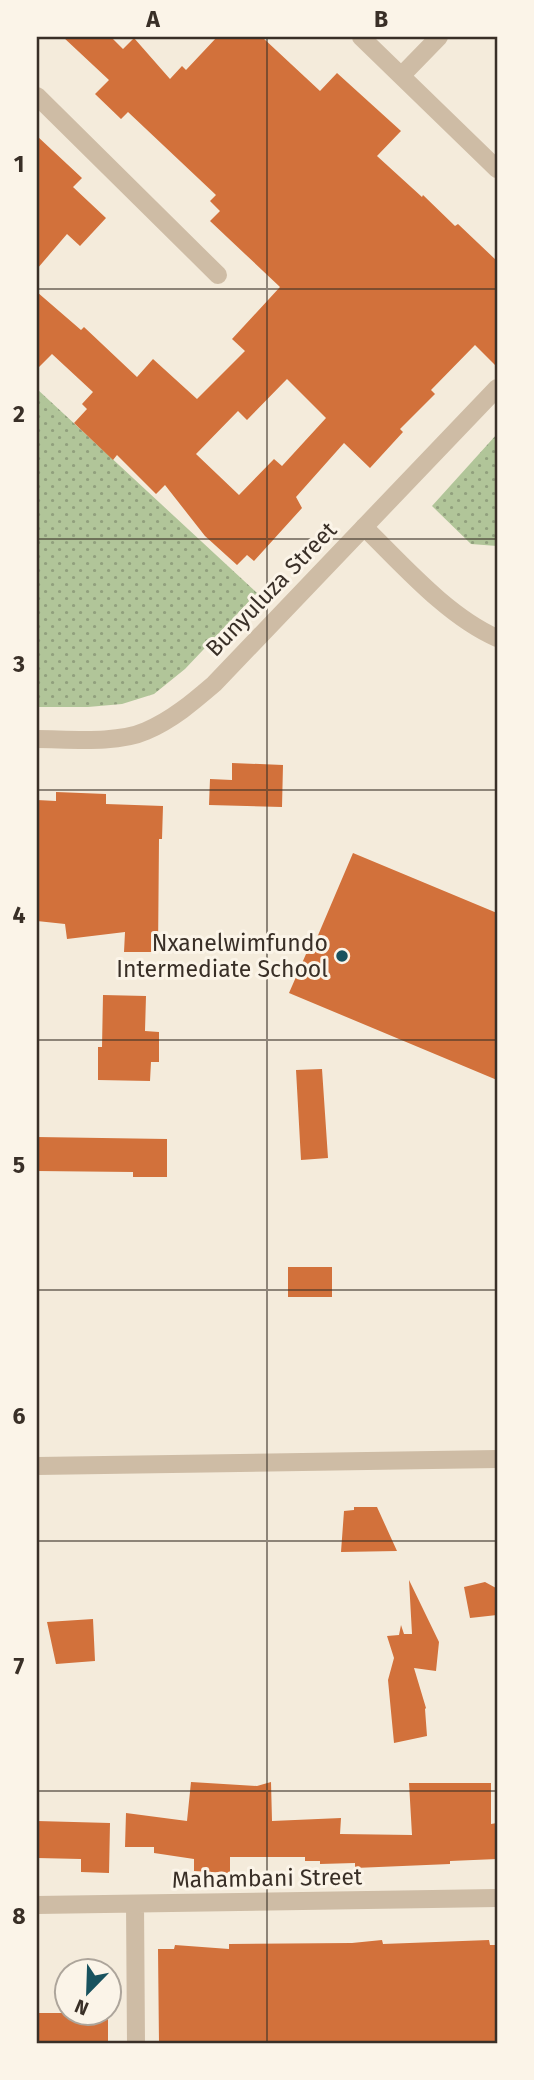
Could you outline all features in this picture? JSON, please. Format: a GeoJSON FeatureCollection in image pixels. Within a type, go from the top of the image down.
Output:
{"type":"FeatureCollection","features":[{"type":"Feature","properties":{"kind":"street"},"geometry":{"type":"LineString","coordinates":[[361,37],[497,169]]}},
{"type":"Feature","properties":{"kind":"street"},"geometry":{"type":"LineString","coordinates":[[402,75],[439,37]]}},
{"type":"Feature","properties":{"kind":"street"},"geometry":{"type":"LineString","coordinates":[[37,96],[218,275]]}},
{"type":"Feature","properties":{"kind":"street","name":"Bunyuluza Street"},"geometry":{"type":"LineString","coordinates":[[37,739],[108,739],[144,733],[178,714],[214,684],[497,388]]}},
{"type":"Feature","properties":{"kind":"street"},"geometry":{"type":"LineString","coordinates":[[364,527],[431,592],[478,629],[497,638]]}},
{"type":"Feature","properties":{"kind":"street"},"geometry":{"type":"LineString","coordinates":[[37,1466],[497,1459]]}},
{"type":"Feature","properties":{"kind":"street","name":"Mahambani Street"},"geometry":{"type":"LineString","coordinates":[[37,1905],[497,1898]]}},
{"type":"Feature","properties":{"kind":"street"},"geometry":{"type":"LineString","coordinates":[[135,1904],[136,2043]]}},
{"type":"Feature","properties":{"kind":"green space"},"geometry":{"type":"Polygon","coordinates":[[[37,389],[257,593],[185,669],[154,694],[122,704],[37,707],[37,389]]]}},
{"type":"Feature","properties":{"kind":"green space"},"geometry":{"type":"Polygon","coordinates":[[[497,434],[497,546],[471,544],[432,506],[497,434]]]}},
{"type":"Feature","properties":{"kind":"building"},"geometry":{"type":"Polygon","coordinates":[[[63,37],[111,37],[123,49],[134,38],[170,79],[182,66],[186,70],[217,37],[262,37],[320,91],[337,73],[401,131],[377,156],[455,226],[458,224],[497,261],[497,367],[475,345],[431,390],[435,394],[400,429],[403,432],[370,468],[344,443],[296,497],[302,508],[254,561],[247,555],[237,565],[205,536],[165,485],[156,494],[117,455],[113,460],[74,423],[87,409],[82,404],[93,392],[52,354],[37,369],[37,292],[81,330],[84,327],[137,377],[153,359],[197,399],[245,351],[232,339],[280,287],[210,221],[220,211],[210,201],[216,195],[128,112],[121,119],[95,94],[109,80],[63,37]],[[287,379],[247,420],[238,411],[196,454],[239,495],[274,459],[282,466],[326,418],[287,379]]]}},
{"type":"Feature","properties":{"kind":"building"},"geometry":{"type":"Polygon","coordinates":[[[37,136],[82,178],[73,187],[106,218],[80,246],[67,234],[37,269],[37,136]]]}},
{"type":"Feature","properties":{"kind":"building"},"geometry":{"type":"Polygon","coordinates":[[[232,763],[283,765],[282,807],[209,805],[210,779],[232,780],[232,763]]]}},
{"type":"Feature","properties":{"kind":"building"},"geometry":{"type":"Polygon","coordinates":[[[56,792],[106,794],[106,804],[163,806],[162,839],[159,839],[158,952],[124,952],[125,932],[67,939],[65,924],[37,921],[37,800],[56,801],[56,792]]]}},
{"type":"Feature","properties":{"kind":"building"},"geometry":{"type":"Polygon","coordinates":[[[353,853],[497,913],[497,1080],[289,993],[313,938],[316,940],[353,853]]]}},
{"type":"Feature","properties":{"kind":"building"},"geometry":{"type":"Polygon","coordinates":[[[103,995],[146,996],[145,1031],[159,1032],[159,1062],[151,1062],[150,1081],[98,1080],[103,995]]]}},
{"type":"Feature","properties":{"kind":"building"},"geometry":{"type":"Polygon","coordinates":[[[322,1069],[328,1158],[301,1160],[296,1070],[322,1069]]]}},
{"type":"Feature","properties":{"kind":"building"},"geometry":{"type":"Polygon","coordinates":[[[37,1137],[167,1139],[167,1177],[133,1177],[133,1172],[37,1171],[37,1137]]]}},
{"type":"Feature","properties":{"kind":"building"},"geometry":{"type":"Polygon","coordinates":[[[288,1267],[332,1267],[332,1297],[288,1297],[288,1267]]]}},
{"type":"Feature","properties":{"kind":"building"},"geometry":{"type":"Polygon","coordinates":[[[354,1507],[377,1507],[397,1551],[341,1552],[344,1511],[354,1510],[354,1507]]]}},
{"type":"Feature","properties":{"kind":"building"},"geometry":{"type":"Polygon","coordinates":[[[409,1580],[439,1642],[436,1671],[414,1668],[426,1708],[427,1736],[394,1743],[388,1680],[394,1658],[387,1636],[399,1635],[401,1625],[404,1634],[412,1634],[409,1580]]]}},
{"type":"Feature","properties":{"kind":"building"},"geometry":{"type":"Polygon","coordinates":[[[485,1582],[496,1588],[497,1615],[470,1618],[464,1587],[485,1582]]]}},
{"type":"Feature","properties":{"kind":"building"},"geometry":{"type":"Polygon","coordinates":[[[93,1619],[95,1661],[56,1664],[47,1622],[93,1619]]]}},
{"type":"Feature","properties":{"kind":"building"},"geometry":{"type":"Polygon","coordinates":[[[191,1782],[257,1786],[271,1782],[272,1821],[341,1818],[340,1834],[412,1835],[409,1783],[491,1783],[491,1824],[497,1823],[497,1859],[355,1868],[355,1863],[320,1864],[320,1861],[305,1861],[305,1857],[230,1857],[230,1873],[194,1871],[194,1859],[154,1853],[154,1847],[125,1847],[126,1813],[187,1821],[191,1782]]]}},
{"type":"Feature","properties":{"kind":"building"},"geometry":{"type":"Polygon","coordinates":[[[37,1821],[110,1823],[109,1873],[81,1872],[81,1859],[37,1858],[37,1821]]]}},
{"type":"Feature","properties":{"kind":"building"},"geometry":{"type":"Polygon","coordinates":[[[382,1940],[383,1944],[489,1940],[490,1945],[497,1945],[497,2043],[159,2043],[158,1949],[174,1949],[175,1945],[229,1949],[229,1944],[352,1943],[382,1940]]]}},
{"type":"Feature","properties":{"kind":"building"},"geometry":{"type":"Polygon","coordinates":[[[37,2013],[52,2013],[52,2028],[108,2028],[108,2043],[37,2043],[37,2013]]]}},
{"type":"Feature","properties":{"kind":"place","name":"Nxanelwimfundo Intermediate School"},"geometry":{"type":"Point","coordinates":[342,956]}}]}
